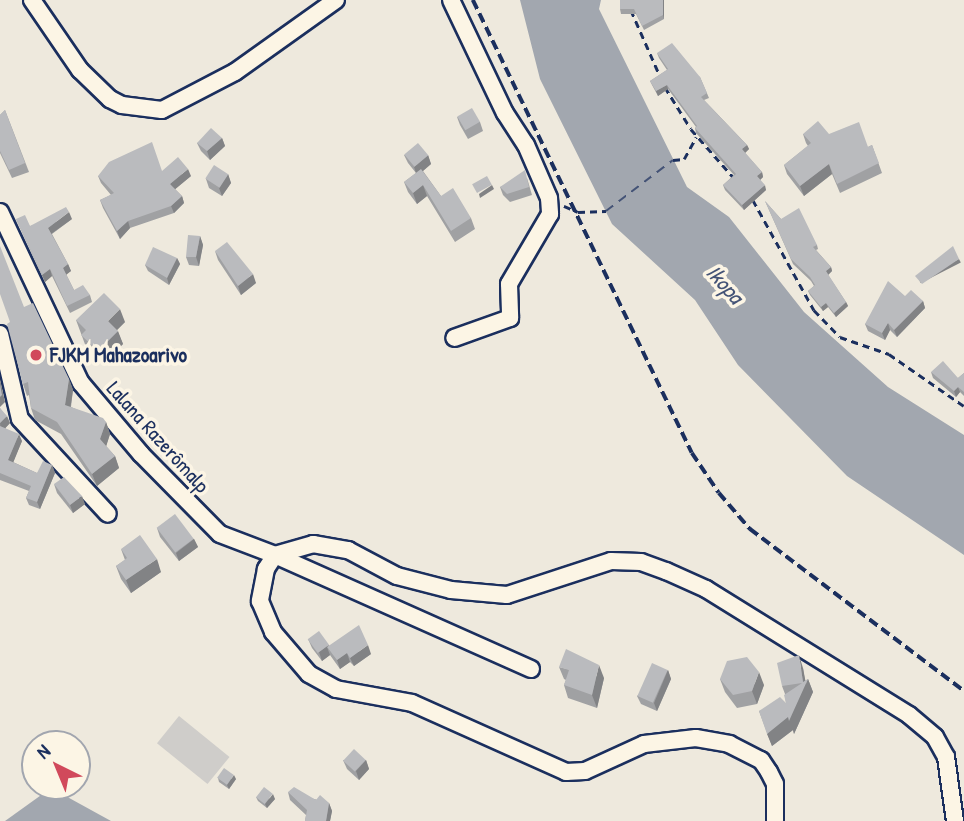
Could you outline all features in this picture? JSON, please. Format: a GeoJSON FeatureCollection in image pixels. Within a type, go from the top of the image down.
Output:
{"type":"FeatureCollection","features":[{"type":"Feature","properties":{"kind":"street"},"geometry":{"type":"LineString","coordinates":[[32,0],[80,70],[110,99],[122,106],[162,110],[235,72],[336,0]]}},
{"type":"Feature","properties":{"kind":"street"},"geometry":{"type":"LineString","coordinates":[[451,0],[549,198],[550,214],[545,230],[509,284],[510,318],[454,338]]}},
{"type":"Feature","properties":{"kind":"street","name":"Lalana Razerômalp"},"geometry":{"type":"LineString","coordinates":[[0,212],[81,383],[141,454],[220,534],[275,555]]}},
{"type":"Feature","properties":{"kind":"street"},"geometry":{"type":"LineString","coordinates":[[0,334],[20,419],[108,514]]}},
{"type":"Feature","properties":{"kind":"street"},"geometry":{"type":"LineString","coordinates":[[775,821],[775,784],[769,772],[761,760],[729,744],[696,738],[644,744],[585,771],[566,772],[412,702],[327,684],[309,674],[273,632],[260,601],[261,585],[275,555],[313,544],[336,548],[397,576],[451,590],[507,595],[611,561],[641,562],[666,571],[706,589],[909,715],[936,737],[946,757],[955,821]]}},
{"type":"Feature","properties":{"kind":"street"},"geometry":{"type":"LineString","coordinates":[[275,555],[531,669]]}},
{"type":"Feature","properties":{"kind":"path"},"geometry":{"type":"LineString","coordinates":[[631,0],[631,12],[655,68],[697,136],[739,183]]}},
{"type":"Feature","properties":{"kind":"path"},"geometry":{"type":"LineString","coordinates":[[673,160],[684,159],[697,136]]}},
{"type":"Feature","properties":{"kind":"path"},"geometry":{"type":"LineString","coordinates":[[748,193],[814,310],[840,337],[889,354],[964,406]]}},
{"type":"Feature","properties":{"kind":"path"},"geometry":{"type":"LineString","coordinates":[[549,198],[578,212],[606,211]]}},
{"type":"Feature","properties":{"kind":"shaded area"},"geometry":{"type":"Polygon","coordinates":[[[179,716],[230,757],[207,784],[157,743],[179,716]]]}},
{"type":"Feature","properties":{"kind":"water","name":"Ikopa"},"geometry":{"type":"Polygon","coordinates":[[[520,0],[601,0],[599,9],[687,187],[729,217],[804,312],[888,387],[964,435],[964,555],[847,476],[738,365],[695,300],[612,224],[540,79],[520,0]]]}},
{"type":"Feature","properties":{"kind":"water"},"geometry":{"type":"Polygon","coordinates":[[[34,800],[73,800],[111,821],[5,821],[34,800]]]}},
{"type":"Feature","properties":{"kind":"building"},"geometry":{"type":"Polygon","coordinates":[[[620,0],[663,0],[663,15],[642,26],[634,9],[620,9],[620,0]]]}},
{"type":"Feature","properties":{"kind":"building"},"geometry":{"type":"Polygon","coordinates":[[[672,43],[700,77],[707,93],[701,97],[747,145],[742,149],[762,172],[757,176],[765,185],[742,205],[723,185],[736,174],[695,128],[697,126],[667,85],[656,91],[650,81],[668,69],[657,53],[672,43]]]}},
{"type":"Feature","properties":{"kind":"building"},"geometry":{"type":"Polygon","coordinates":[[[472,108],[480,122],[465,130],[457,116],[472,108]]]}},
{"type":"Feature","properties":{"kind":"building"},"geometry":{"type":"Polygon","coordinates":[[[5,110],[25,163],[9,170],[0,151],[0,115],[5,110]]]}},
{"type":"Feature","properties":{"kind":"building"},"geometry":{"type":"Polygon","coordinates":[[[818,121],[829,134],[859,122],[868,147],[872,145],[879,163],[837,184],[829,164],[800,186],[784,165],[811,143],[803,134],[818,121]]]}},
{"type":"Feature","properties":{"kind":"building"},"geometry":{"type":"Polygon","coordinates":[[[211,128],[222,138],[207,151],[197,143],[211,128]]]}},
{"type":"Feature","properties":{"kind":"building"},"geometry":{"type":"Polygon","coordinates":[[[152,142],[162,171],[178,157],[188,169],[170,184],[182,196],[171,206],[128,221],[117,231],[100,200],[114,193],[98,176],[109,162],[152,142]]]}},
{"type":"Feature","properties":{"kind":"building"},"geometry":{"type":"Polygon","coordinates":[[[418,143],[428,155],[414,167],[404,155],[418,143]]]}},
{"type":"Feature","properties":{"kind":"building"},"geometry":{"type":"Polygon","coordinates":[[[214,165],[228,174],[220,188],[205,178],[214,165]]]}},
{"type":"Feature","properties":{"kind":"building"},"geometry":{"type":"Polygon","coordinates":[[[421,169],[441,196],[453,188],[471,218],[451,231],[423,185],[413,193],[404,182],[421,169]]]}},
{"type":"Feature","properties":{"kind":"building"},"geometry":{"type":"Polygon","coordinates":[[[525,170],[529,187],[507,194],[500,187],[525,170]]]}},
{"type":"Feature","properties":{"kind":"building"},"geometry":{"type":"Polygon","coordinates":[[[487,176],[492,185],[477,193],[472,184],[487,176]]]}},
{"type":"Feature","properties":{"kind":"building"},"geometry":{"type":"Polygon","coordinates":[[[765,201],[781,219],[799,208],[817,245],[813,247],[831,267],[826,271],[846,302],[834,313],[826,303],[821,307],[808,291],[815,285],[791,259],[765,201]]]}},
{"type":"Feature","properties":{"kind":"building"},"geometry":{"type":"Polygon","coordinates":[[[66,207],[69,212],[48,228],[68,264],[63,268],[74,290],[83,285],[90,295],[67,306],[50,269],[42,275],[16,219],[25,215],[30,226],[66,207]]]}},
{"type":"Feature","properties":{"kind":"building"},"geometry":{"type":"Polygon","coordinates":[[[188,235],[200,236],[196,257],[186,257],[188,235]]]}},
{"type":"Feature","properties":{"kind":"building"},"geometry":{"type":"Polygon","coordinates":[[[227,242],[253,274],[238,286],[215,251],[227,242]]]}},
{"type":"Feature","properties":{"kind":"building"},"geometry":{"type":"Polygon","coordinates":[[[0,246],[24,307],[33,303],[69,379],[65,405],[103,418],[106,422],[100,439],[115,456],[92,474],[57,422],[31,408],[28,382],[23,384],[7,324],[10,322],[0,294],[0,246]]]}},
{"type":"Feature","properties":{"kind":"building"},"geometry":{"type":"Polygon","coordinates":[[[953,246],[959,259],[922,284],[915,276],[953,246]]]}},
{"type":"Feature","properties":{"kind":"building"},"geometry":{"type":"Polygon","coordinates":[[[153,247],[177,258],[167,278],[145,265],[153,247]]]}},
{"type":"Feature","properties":{"kind":"building"},"geometry":{"type":"Polygon","coordinates":[[[888,281],[905,296],[911,290],[923,301],[894,330],[888,323],[882,333],[865,324],[888,281]]]}},
{"type":"Feature","properties":{"kind":"building"},"geometry":{"type":"Polygon","coordinates":[[[104,293],[120,309],[108,321],[118,331],[98,351],[81,335],[86,330],[76,320],[104,293]]]}},
{"type":"Feature","properties":{"kind":"building"},"geometry":{"type":"Polygon","coordinates":[[[943,361],[958,378],[964,373],[964,392],[958,387],[954,391],[931,372],[943,361]]]}},
{"type":"Feature","properties":{"kind":"building"},"geometry":{"type":"Polygon","coordinates":[[[0,408],[7,416],[0,423],[0,408]]]}},
{"type":"Feature","properties":{"kind":"building"},"geometry":{"type":"Polygon","coordinates":[[[0,426],[19,434],[8,460],[37,473],[43,461],[52,465],[37,502],[26,498],[31,486],[0,473],[0,426]]]}},
{"type":"Feature","properties":{"kind":"building"},"geometry":{"type":"Polygon","coordinates":[[[64,477],[82,496],[70,505],[54,484],[64,477]]]}},
{"type":"Feature","properties":{"kind":"building"},"geometry":{"type":"Polygon","coordinates":[[[175,514],[194,539],[175,553],[157,528],[175,514]]]}},
{"type":"Feature","properties":{"kind":"building"},"geometry":{"type":"Polygon","coordinates":[[[140,535],[157,559],[126,580],[116,566],[127,558],[121,549],[140,535]]]}},
{"type":"Feature","properties":{"kind":"building"},"geometry":{"type":"Polygon","coordinates":[[[359,625],[368,645],[350,658],[347,653],[337,660],[327,647],[359,625]]]}},
{"type":"Feature","properties":{"kind":"building"},"geometry":{"type":"Polygon","coordinates":[[[319,631],[329,645],[318,653],[308,639],[319,631]]]}},
{"type":"Feature","properties":{"kind":"building"},"geometry":{"type":"Polygon","coordinates":[[[566,649],[599,665],[592,695],[564,685],[569,670],[559,667],[566,649]]]}},
{"type":"Feature","properties":{"kind":"building"},"geometry":{"type":"Polygon","coordinates":[[[799,655],[803,682],[808,679],[789,721],[788,717],[767,734],[759,711],[780,697],[786,703],[784,695],[802,683],[782,686],[777,663],[799,655]]]}},
{"type":"Feature","properties":{"kind":"building"},"geometry":{"type":"Polygon","coordinates":[[[747,657],[759,672],[752,691],[733,695],[720,679],[727,661],[747,657]]]}},
{"type":"Feature","properties":{"kind":"building"},"geometry":{"type":"Polygon","coordinates":[[[652,663],[668,670],[653,703],[637,696],[652,663]]]}},
{"type":"Feature","properties":{"kind":"building"},"geometry":{"type":"Polygon","coordinates":[[[354,749],[366,760],[355,772],[343,761],[354,749]]]}},
{"type":"Feature","properties":{"kind":"building"},"geometry":{"type":"Polygon","coordinates":[[[224,768],[234,775],[227,785],[217,778],[224,768]]]}},
{"type":"Feature","properties":{"kind":"building"},"geometry":{"type":"Polygon","coordinates":[[[264,787],[273,794],[265,804],[256,797],[264,787]]]}},
{"type":"Feature","properties":{"kind":"building"},"geometry":{"type":"Polygon","coordinates":[[[294,787],[316,800],[320,795],[329,803],[326,821],[305,821],[307,810],[288,792],[294,787]]]}},
{"type":"Feature","properties":{"kind":"ferry route"},"geometry":{"type":"LineString","coordinates":[[606,211],[673,160]]}},
{"type":"Feature","properties":{"kind":"railway"},"geometry":{"type":"LineString","coordinates":[[473,0],[692,453],[719,493],[750,529],[964,691]]}},
{"type":"Feature","properties":{"kind":"place","name":"FJKM Mahazoarivo"},"geometry":{"type":"Point","coordinates":[36,355]}}]}
